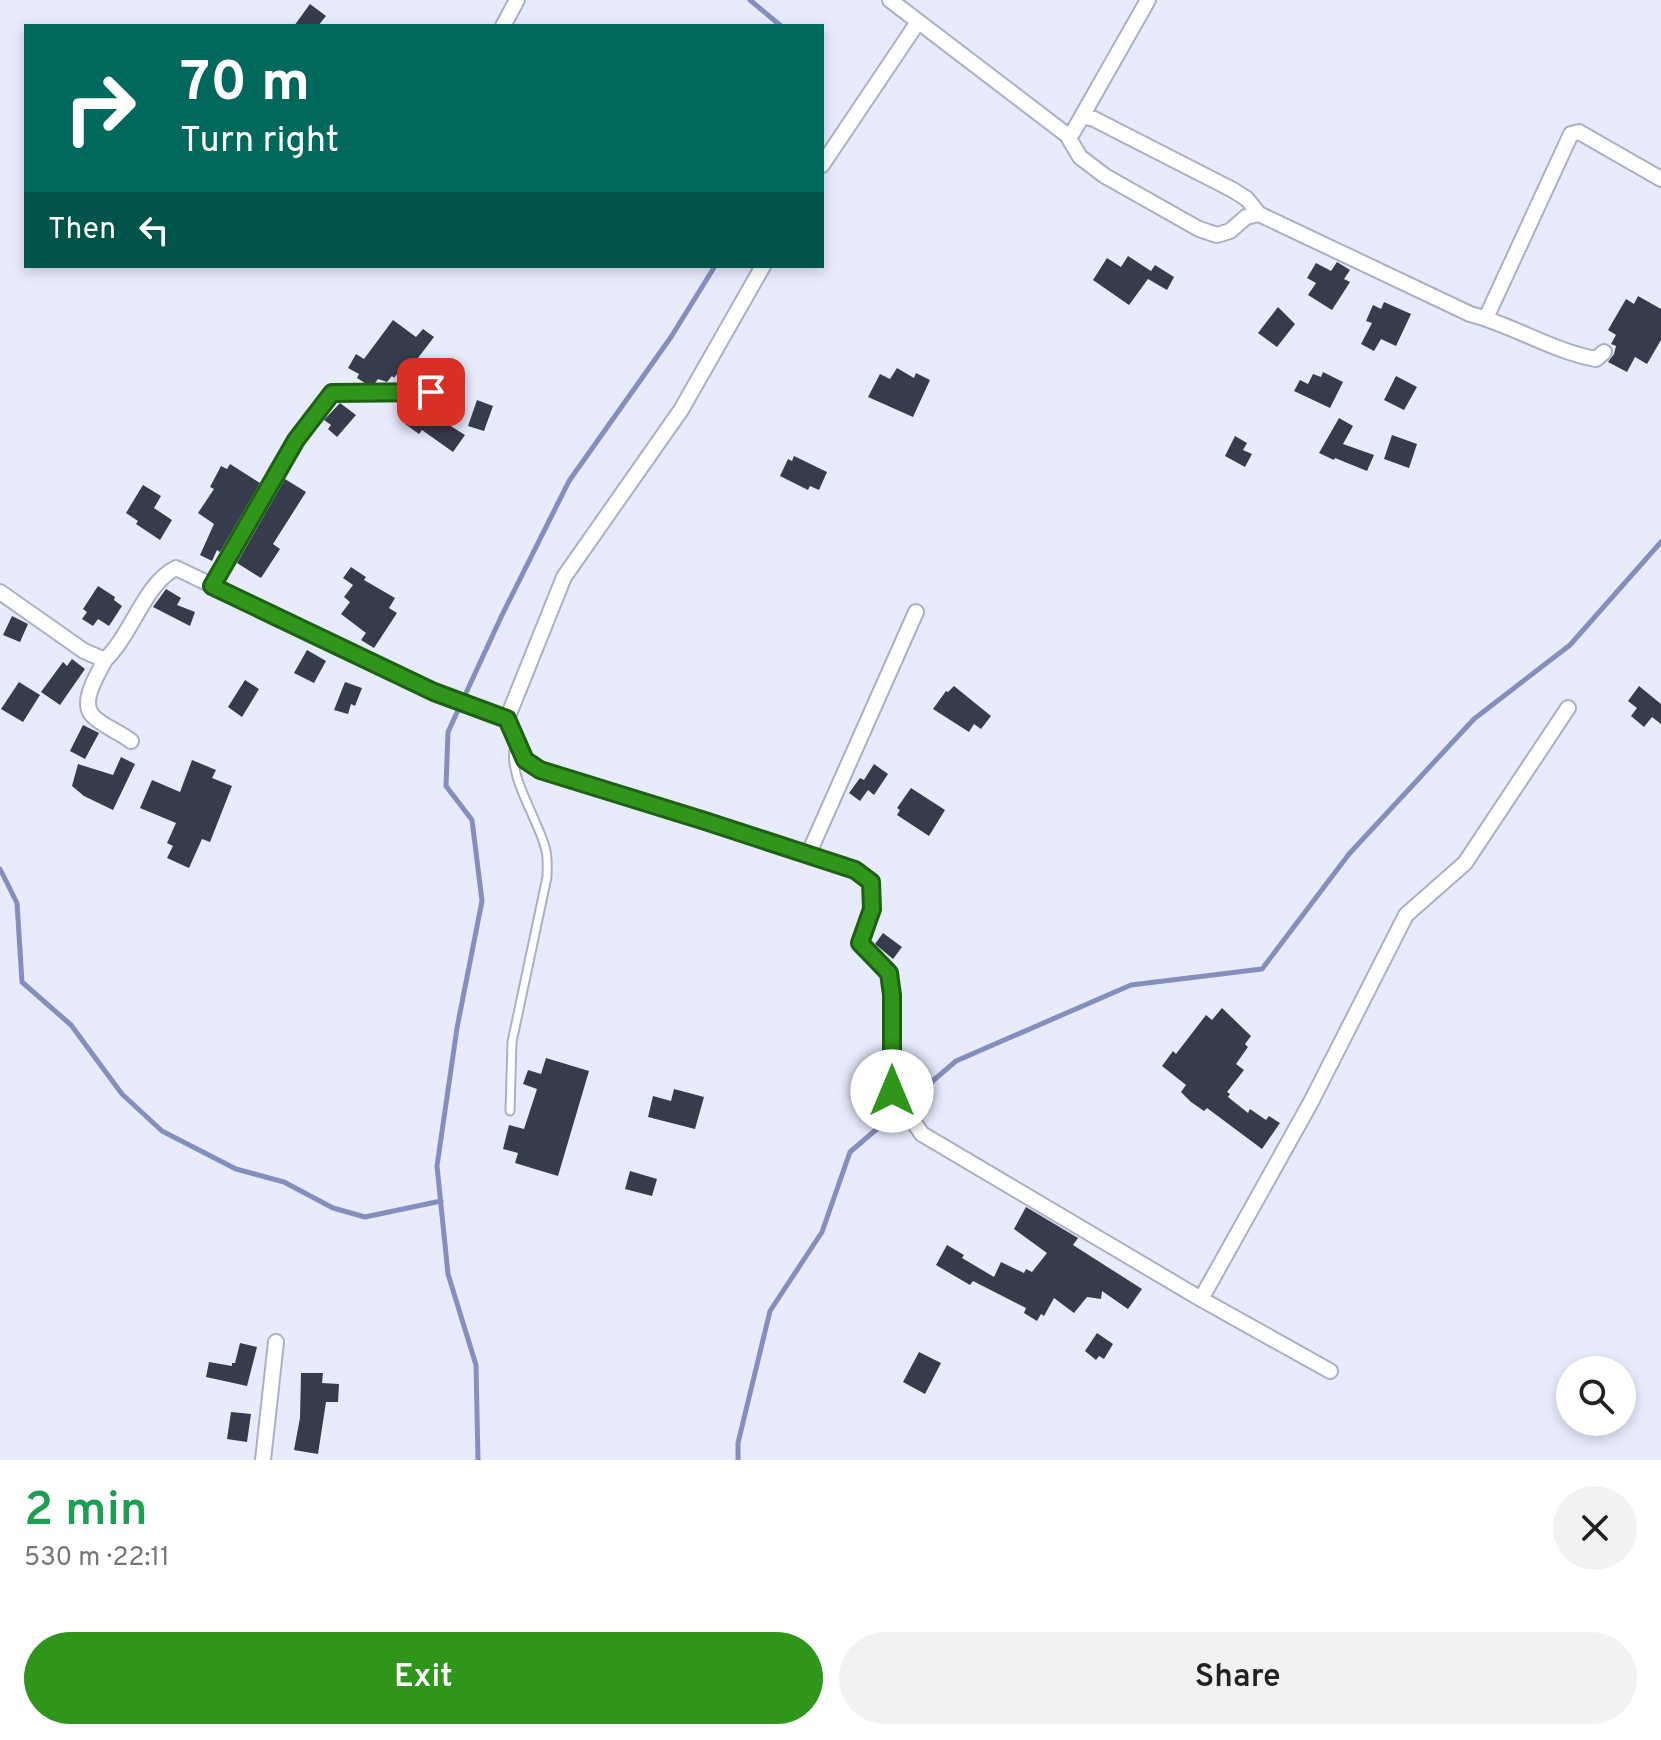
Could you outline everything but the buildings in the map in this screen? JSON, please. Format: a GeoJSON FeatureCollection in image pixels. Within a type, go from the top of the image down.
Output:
{"type":"FeatureCollection","features":[{"type":"Feature","properties":{"kind":"street"},"geometry":{"type":"LineString","coordinates":[[504,24],[517,0]]}},
{"type":"Feature","properties":{"kind":"street"},"geometry":{"type":"LineString","coordinates":[[890,0],[1067,135],[1080,157],[1105,176],[1199,229],[1217,235],[1230,231],[1246,217],[1259,214]]}},
{"type":"Feature","properties":{"kind":"street"},"geometry":{"type":"LineString","coordinates":[[1067,135],[1073,132],[1148,0]]}},
{"type":"Feature","properties":{"kind":"street"},"geometry":{"type":"LineString","coordinates":[[824,162],[918,22]]}},
{"type":"Feature","properties":{"kind":"street"},"geometry":{"type":"LineString","coordinates":[[1082,116],[1094,119],[1233,190],[1247,199],[1259,214],[1422,293],[1575,355],[1596,359],[1604,352]]}},
{"type":"Feature","properties":{"kind":"street"},"geometry":{"type":"LineString","coordinates":[[1486,318],[1571,134],[1579,132],[1661,179]]}},
{"type":"Feature","properties":{"kind":"street"},"geometry":{"type":"LineString","coordinates":[[762,268],[681,410],[564,577],[507,719],[516,744],[525,760],[540,770],[855,870],[871,882],[872,909],[860,943],[889,973],[892,995],[892,1091],[922,1134],[1201,1299],[1330,1371]]}},
{"type":"Feature","properties":{"kind":"street"},"geometry":{"type":"LineString","coordinates":[[212,586],[296,440],[332,393],[431,392]]}},
{"type":"Feature","properties":{"kind":"street"},"geometry":{"type":"LineString","coordinates":[[131,741],[92,715],[88,703],[92,686],[105,660],[119,647],[162,575],[176,568],[434,692],[507,719]]}},
{"type":"Feature","properties":{"kind":"street"},"geometry":{"type":"LineString","coordinates":[[0,592],[84,651],[105,660]]}},
{"type":"Feature","properties":{"kind":"street"},"geometry":{"type":"LineString","coordinates":[[808,855],[916,612]]}},
{"type":"Feature","properties":{"kind":"street"},"geometry":{"type":"LineString","coordinates":[[1201,1299],[1311,1102],[1406,915],[1465,863],[1568,708]]}},
{"type":"Feature","properties":{"kind":"street"},"geometry":{"type":"LineString","coordinates":[[263,1460],[276,1342]]}},
{"type":"Feature","properties":{"kind":"lane"},"geometry":{"type":"LineString","coordinates":[[510,1111],[512,1042],[547,877],[547,852],[518,778],[513,752],[516,744]]}},
{"type":"Feature","properties":{"kind":"waterway"},"geometry":{"type":"LineString","coordinates":[[750,0],[779,24]]}},
{"type":"Feature","properties":{"kind":"waterway"},"geometry":{"type":"LineString","coordinates":[[478,1460],[476,1365],[448,1274],[437,1166],[457,1028],[482,901],[472,820],[446,786],[448,732],[569,481],[671,337],[714,268]]}},
{"type":"Feature","properties":{"kind":"waterway"},"geometry":{"type":"LineString","coordinates":[[738,1460],[738,1443],[770,1311],[822,1232],[850,1152],[956,1061],[1131,985],[1262,969],[1349,854],[1474,719],[1570,645],[1661,542]]}},
{"type":"Feature","properties":{"kind":"waterway"},"geometry":{"type":"LineString","coordinates":[[0,869],[17,903],[22,982],[71,1025],[122,1094],[162,1131],[236,1169],[284,1182],[333,1208],[365,1217],[441,1201]]}},
{"type":"Feature","properties":{"kind":"route"},"geometry":{"type":"LineString","coordinates":[[431,392],[332,393],[296,440],[212,586],[434,692],[507,719],[525,760],[540,770],[855,870],[871,882],[872,909],[860,943],[889,973],[892,995],[892,1091]]}}]}
